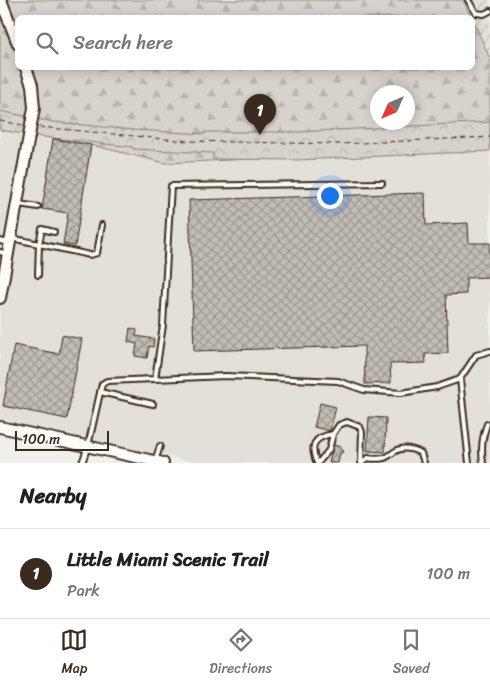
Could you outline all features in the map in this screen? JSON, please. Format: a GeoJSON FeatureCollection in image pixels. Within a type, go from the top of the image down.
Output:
{"type":"FeatureCollection","features":[{"type":"Feature","properties":{"kind":"street"},"geometry":{"type":"LineString","coordinates":[[1,0],[15,36]]}},
{"type":"Feature","properties":{"kind":"street"},"geometry":{"type":"LineString","coordinates":[[0,298],[6,246],[34,108],[32,85],[27,70]]}},
{"type":"Feature","properties":{"kind":"street"},"geometry":{"type":"LineString","coordinates":[[0,427],[159,462]]}},
{"type":"Feature","properties":{"kind":"lane"},"geometry":{"type":"LineString","coordinates":[[468,0],[476,13],[484,14],[490,11]]}},
{"type":"Feature","properties":{"kind":"lane"},"geometry":{"type":"LineString","coordinates":[[155,379],[163,325],[171,186],[382,183]]}},
{"type":"Feature","properties":{"kind":"lane"},"geometry":{"type":"LineString","coordinates":[[16,204],[38,207]]}},
{"type":"Feature","properties":{"kind":"lane"},"geometry":{"type":"LineString","coordinates":[[6,246],[39,244],[90,255],[97,253],[102,226]]}},
{"type":"Feature","properties":{"kind":"lane"},"geometry":{"type":"LineString","coordinates":[[38,275],[39,244],[42,230],[54,232]]}},
{"type":"Feature","properties":{"kind":"lane"},"geometry":{"type":"LineString","coordinates":[[82,463],[88,446],[102,384],[107,381],[226,376],[338,380],[364,390],[401,393],[437,388],[460,379],[476,355],[490,351]]}},
{"type":"Feature","properties":{"kind":"lane"},"geometry":{"type":"LineString","coordinates":[[460,379],[469,463]]}},
{"type":"Feature","properties":{"kind":"lane"},"geometry":{"type":"LineString","coordinates":[[100,392],[153,404]]}},
{"type":"Feature","properties":{"kind":"lane"},"geometry":{"type":"LineString","coordinates":[[334,434],[320,437],[314,443],[312,448],[317,463],[329,450],[339,425],[347,422],[360,427],[362,432],[361,463]]}},
{"type":"Feature","properties":{"kind":"lane"},"geometry":{"type":"LineString","coordinates":[[483,463],[481,452],[483,435],[487,424]]}},
{"type":"Feature","properties":{"kind":"lane"},"geometry":{"type":"LineString","coordinates":[[159,462],[160,446]]}},
{"type":"Feature","properties":{"kind":"lane"},"geometry":{"type":"LineString","coordinates":[[361,463],[368,458],[386,458],[396,450],[407,448],[421,453],[424,463]]}},
{"type":"Feature","properties":{"kind":"path"},"geometry":{"type":"LineString","coordinates":[[0,121],[30,127],[197,141],[339,144],[490,137]]}},
{"type":"Feature","properties":{"kind":"shaded area"},"geometry":{"type":"Polygon","coordinates":[[[443,0],[490,0],[490,116],[473,70],[475,70],[475,15],[449,15],[443,0]]]}},
{"type":"Feature","properties":{"kind":"shaded area"},"geometry":{"type":"Polygon","coordinates":[[[0,129],[91,145],[490,148],[490,463],[198,463],[0,420],[0,129]]]}},
{"type":"Feature","properties":{"kind":"green space"},"geometry":{"type":"Polygon","coordinates":[[[0,0],[463,0],[470,15],[15,15],[15,70],[475,70],[475,25],[490,59],[490,148],[165,163],[91,145],[0,129],[0,0]]]}},
{"type":"Feature","properties":{"kind":"green space"},"geometry":{"type":"Polygon","coordinates":[[[0,111],[53,122],[134,130],[205,134],[204,132],[298,132],[370,128],[370,130],[415,130],[415,126],[490,122],[490,151],[297,160],[213,159],[213,153],[133,149],[133,147],[0,130],[0,111]]]}},
{"type":"Feature","properties":{"kind":"building"},"geometry":{"type":"Polygon","coordinates":[[[53,139],[91,145],[75,246],[63,244],[68,213],[42,209],[53,139]]]}},
{"type":"Feature","properties":{"kind":"building"},"geometry":{"type":"Polygon","coordinates":[[[425,193],[426,225],[468,223],[469,243],[490,243],[490,277],[466,278],[466,294],[446,295],[448,353],[425,354],[426,363],[390,364],[391,383],[365,384],[364,346],[194,351],[189,200],[425,193]]]}},
{"type":"Feature","properties":{"kind":"building"},"geometry":{"type":"Polygon","coordinates":[[[130,328],[137,330],[136,336],[154,339],[153,347],[149,346],[147,358],[135,356],[137,344],[128,342],[130,328]]]}},
{"type":"Feature","properties":{"kind":"building"},"geometry":{"type":"Polygon","coordinates":[[[62,335],[82,339],[67,419],[3,406],[14,345],[59,354],[62,335]]]}},
{"type":"Feature","properties":{"kind":"building"},"geometry":{"type":"Polygon","coordinates":[[[320,403],[336,407],[330,431],[314,427],[320,403]]]}},
{"type":"Feature","properties":{"kind":"building"},"geometry":{"type":"Polygon","coordinates":[[[369,417],[386,418],[385,452],[367,451],[369,417]]]}},
{"type":"Feature","properties":{"kind":"building"},"geometry":{"type":"Polygon","coordinates":[[[333,445],[341,447],[343,450],[340,453],[338,463],[329,463],[333,445]]]}},
{"type":"Feature","properties":{"kind":"place","name":"Little Miami Scenic Trail"},"geometry":{"type":"Point","coordinates":[260,135]}}]}
